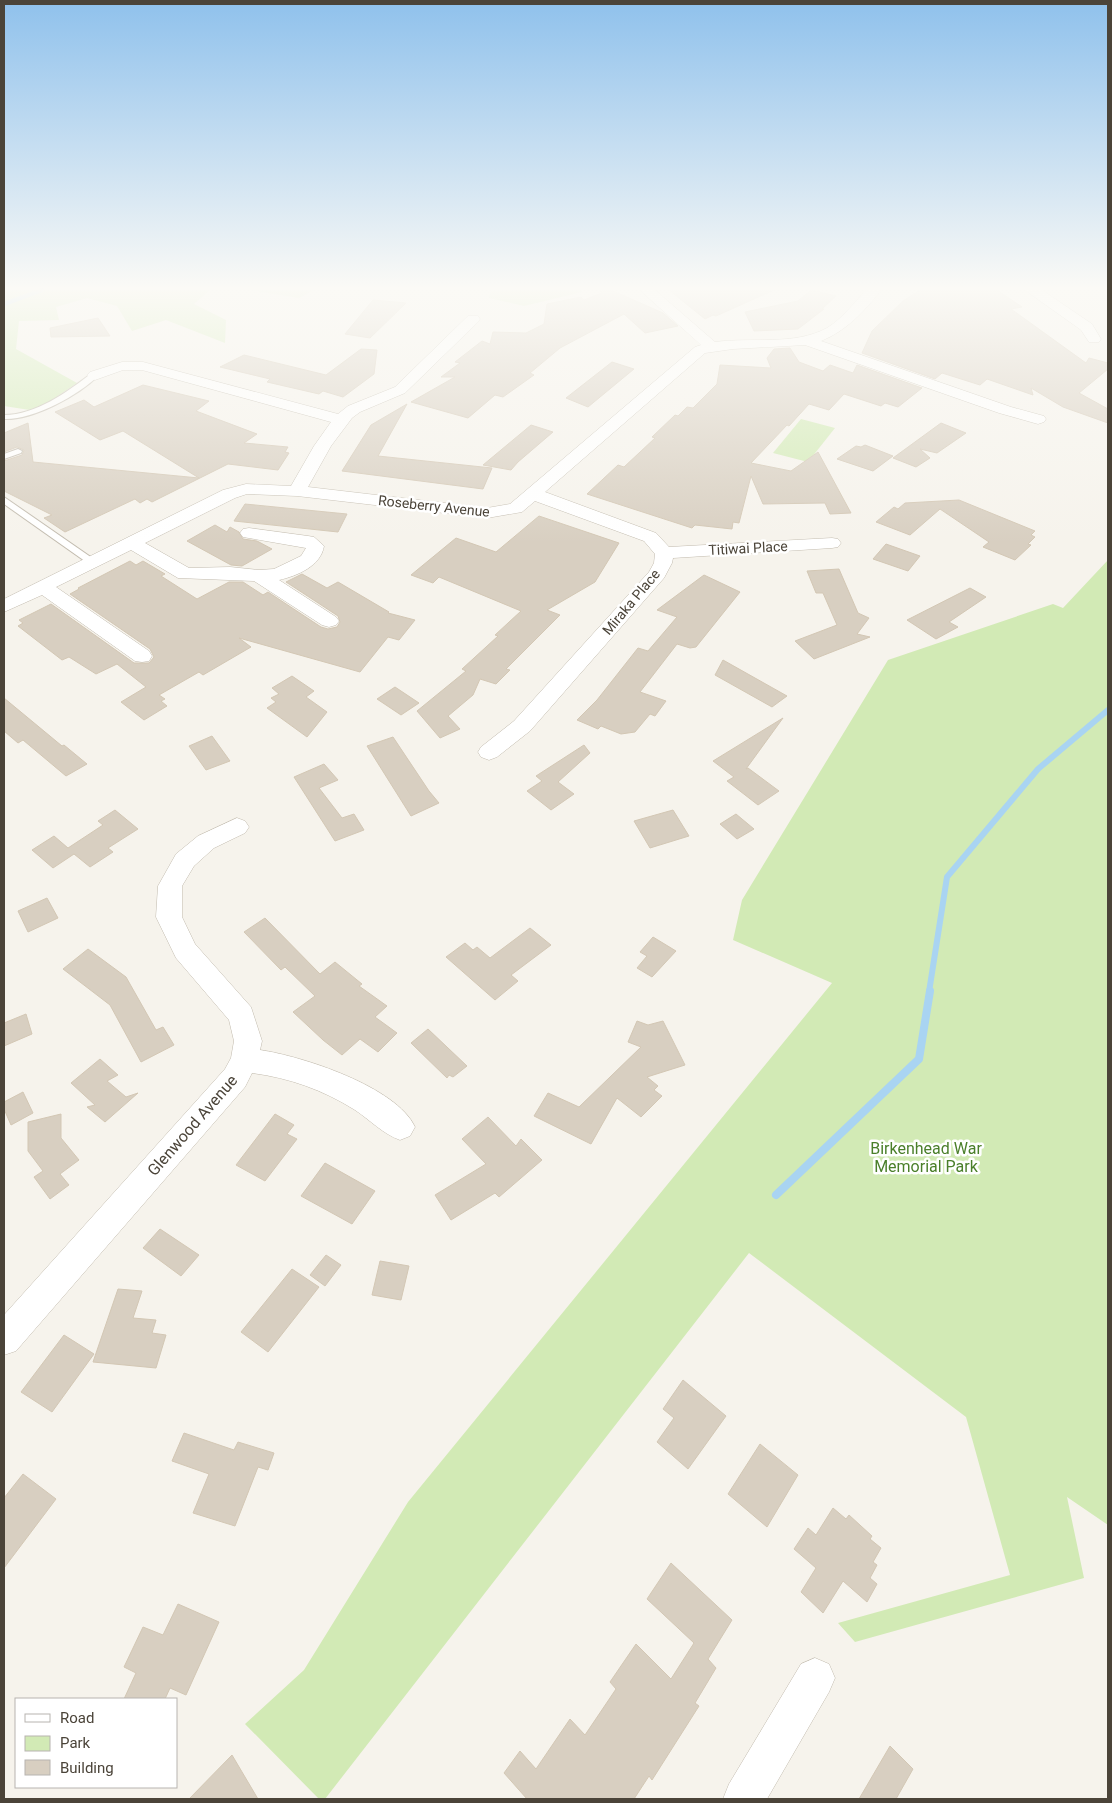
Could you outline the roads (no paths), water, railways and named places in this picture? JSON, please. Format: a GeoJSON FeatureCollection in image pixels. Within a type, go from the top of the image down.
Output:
{"type":"FeatureCollection","features":[{"type":"Feature","properties":{"kind":"street"},"geometry":{"type":"LineString","coordinates":[[173,374],[340,420]]}},
{"type":"Feature","properties":{"kind":"street"},"geometry":{"type":"LineString","coordinates":[[297,491],[340,420],[353,410],[391,396],[416,374]]}},
{"type":"Feature","properties":{"kind":"street","name":"Roseberry Avenue"},"geometry":{"type":"LineString","coordinates":[[4,606],[229,494],[246,489],[297,491],[487,513],[516,508],[670,374]]}},
{"type":"Feature","properties":{"kind":"street"},"geometry":{"type":"LineString","coordinates":[[903,374],[1005,410],[1038,419]]}},
{"type":"Feature","properties":{"kind":"street","name":"Miraka Place"},"geometry":{"type":"LineString","coordinates":[[489,752],[522,726],[657,574],[663,563],[664,553],[650,537],[632,528],[532,494]]}},
{"type":"Feature","properties":{"kind":"street"},"geometry":{"type":"LineString","coordinates":[[131,542],[185,574],[230,572],[259,576],[277,575],[297,567],[308,560],[314,553],[315,546],[308,541],[249,533]]}},
{"type":"Feature","properties":{"kind":"street","name":"Titiwai Place"},"geometry":{"type":"LineString","coordinates":[[664,553],[832,543]]}},
{"type":"Feature","properties":{"kind":"street"},"geometry":{"type":"LineString","coordinates":[[259,576],[329,621]]}},
{"type":"Feature","properties":{"kind":"street"},"geometry":{"type":"LineString","coordinates":[[43,586],[142,656]]}},
{"type":"Feature","properties":{"kind":"street","name":"Glenwood Avenue"},"geometry":{"type":"LineString","coordinates":[[4,1339],[235,1078],[245,1060],[248,1041],[241,1015],[185,951],[169,917],[170,886],[185,860],[206,842],[236,827]]}},
{"type":"Feature","properties":{"kind":"street"},"geometry":{"type":"LineString","coordinates":[[245,1060],[293,1068],[342,1088],[388,1116],[400,1127]]}},
{"type":"Feature","properties":{"kind":"street"},"geometry":{"type":"LineString","coordinates":[[744,1799],[815,1678]]}},
{"type":"Feature","properties":{"kind":"lane"},"geometry":{"type":"LineString","coordinates":[[4,417],[13,418],[28,415],[95,375]]}},
{"type":"Feature","properties":{"kind":"lane"},"geometry":{"type":"LineString","coordinates":[[4,457],[18,451]]}},
{"type":"Feature","properties":{"kind":"lane"},"geometry":{"type":"LineString","coordinates":[[4,500],[88,564]]}},
{"type":"Feature","properties":{"kind":"lane"},"geometry":{"type":"LineString","coordinates":[[4,510],[88,564]]}},
{"type":"Feature","properties":{"kind":"waterway"},"geometry":{"type":"LineString","coordinates":[[929,992],[947,877],[1038,769],[1108,710]]}},
{"type":"Feature","properties":{"kind":"waterway"},"geometry":{"type":"LineString","coordinates":[[776,1195],[919,1059],[930,991]]}},
{"type":"Feature","properties":{"kind":"park label","name":"Birkenhead War Memorial Park"},"geometry":{"type":"Point","coordinates":[926,1157]}}]}
